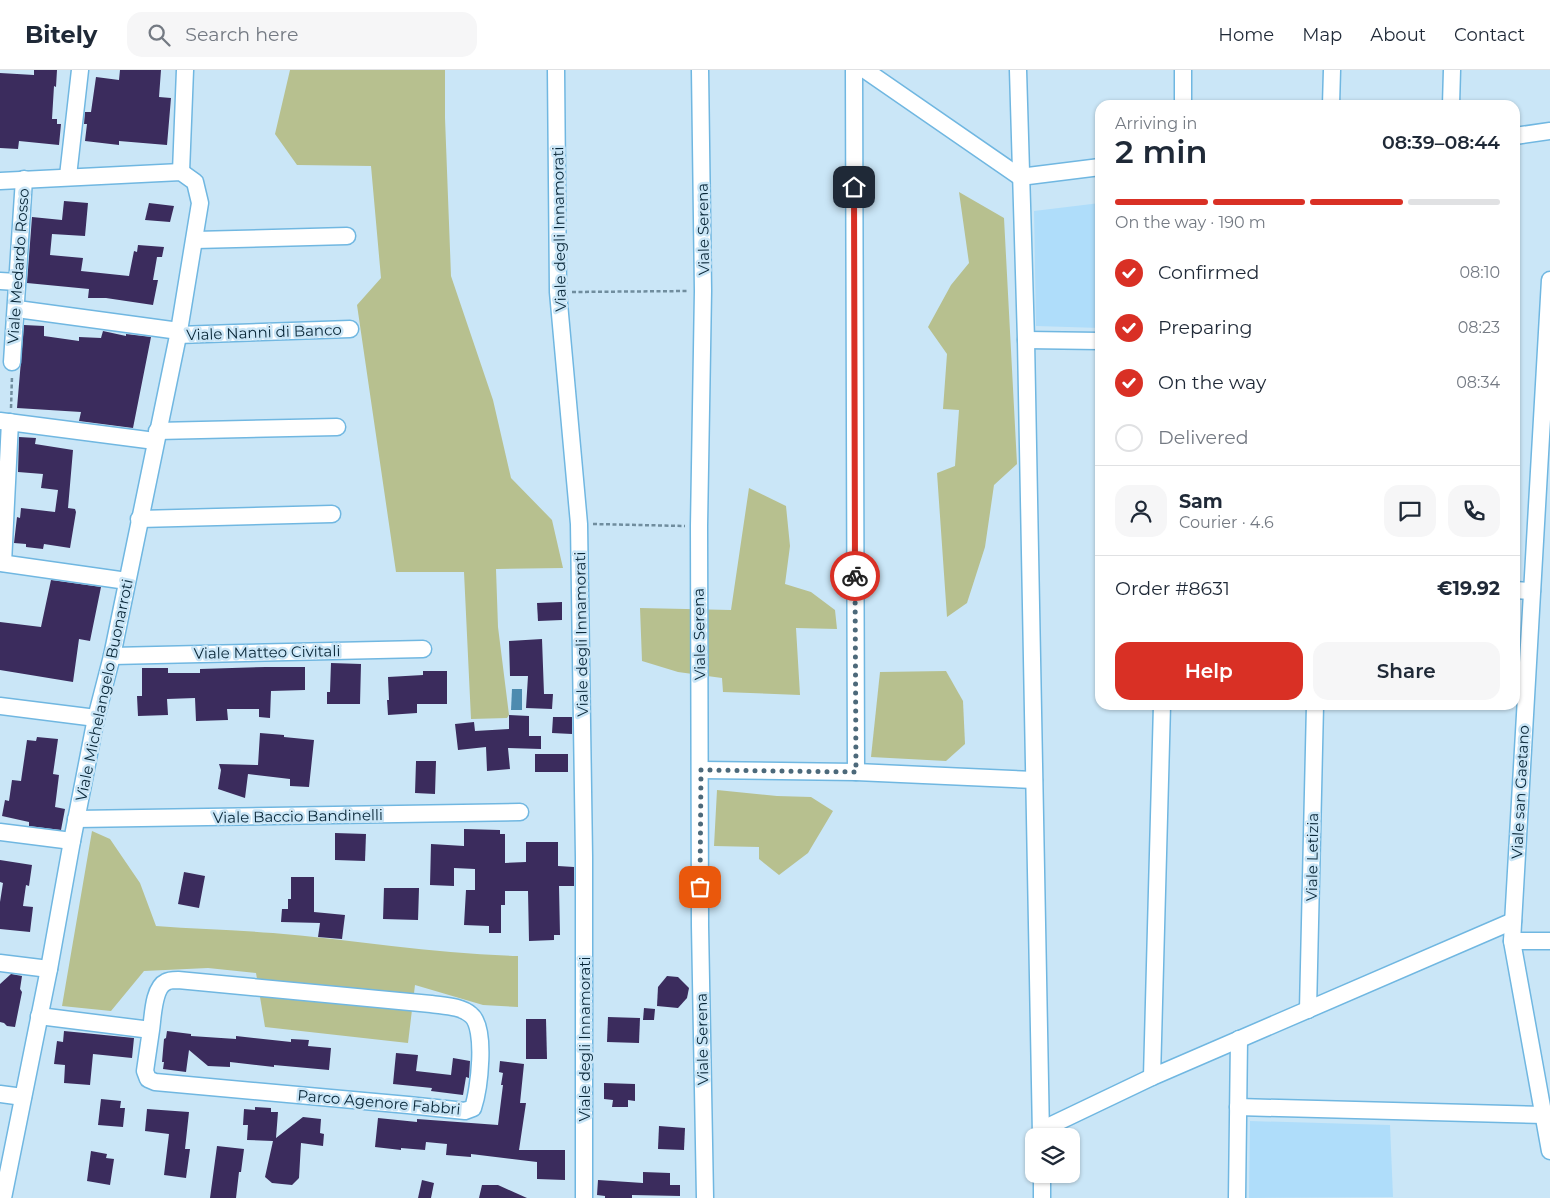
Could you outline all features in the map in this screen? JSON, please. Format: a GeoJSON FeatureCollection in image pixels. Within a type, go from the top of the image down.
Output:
{"type":"FeatureCollection","features":[{"type":"Feature","properties":{"kind":"street"},"geometry":{"type":"LineString","coordinates":[[68,176],[80,70]]}},
{"type":"Feature","properties":{"kind":"street"},"geometry":{"type":"LineString","coordinates":[[0,181],[68,176],[180,172],[185,70]]}},
{"type":"Feature","properties":{"kind":"street","name":"Viale degli Innamorati"},"geometry":{"type":"LineString","coordinates":[[556,70],[558,292],[579,524],[584,857],[584,1198]]}},
{"type":"Feature","properties":{"kind":"street","name":"Viale Serena"},"geometry":{"type":"LineString","coordinates":[[700,70],[704,291],[698,526],[701,770],[700,926],[705,1198]]}},
{"type":"Feature","properties":{"kind":"street"},"geometry":{"type":"LineString","coordinates":[[854,70],[856,772]]}},
{"type":"Feature","properties":{"kind":"street"},"geometry":{"type":"LineString","coordinates":[[865,70],[1020,177],[1095,167]]}},
{"type":"Feature","properties":{"kind":"street"},"geometry":{"type":"LineString","coordinates":[[1018,70],[1026,340],[1041,1128]]}},
{"type":"Feature","properties":{"kind":"street"},"geometry":{"type":"LineString","coordinates":[[1183,70],[1183,100]]}},
{"type":"Feature","properties":{"kind":"street"},"geometry":{"type":"LineString","coordinates":[[1331,100],[1332,70]]}},
{"type":"Feature","properties":{"kind":"street"},"geometry":{"type":"LineString","coordinates":[[1451,100],[1452,70]]}},
{"type":"Feature","properties":{"kind":"street"},"geometry":{"type":"LineString","coordinates":[[1520,135],[1550,131]]}},
{"type":"Feature","properties":{"kind":"street","name":"Viale Michelangelo Buonarroti"},"geometry":{"type":"LineString","coordinates":[[3,1198],[49,969],[96,718],[128,581],[195,240],[200,203],[195,182],[180,172]]}},
{"type":"Feature","properties":{"kind":"street","name":"Viale Medardo Rosso"},"geometry":{"type":"LineString","coordinates":[[12,362],[17,309],[24,179]]}},
{"type":"Feature","properties":{"kind":"street"},"geometry":{"type":"LineString","coordinates":[[195,240],[346,236]]}},
{"type":"Feature","properties":{"kind":"street","name":"Viale san Gaetano"},"geometry":{"type":"LineString","coordinates":[[1550,280],[1512,942],[1550,1150]]}},
{"type":"Feature","properties":{"kind":"street"},"geometry":{"type":"LineString","coordinates":[[0,281],[17,282]]}},
{"type":"Feature","properties":{"kind":"street","name":"Viale Nanni di Banco"},"geometry":{"type":"LineString","coordinates":[[17,309],[178,333],[350,329]]}},
{"type":"Feature","properties":{"kind":"street"},"geometry":{"type":"LineString","coordinates":[[1026,340],[1095,340]]}},
{"type":"Feature","properties":{"kind":"street"},"geometry":{"type":"LineString","coordinates":[[128,581],[2,563],[5,422],[156,436],[337,427]]}},
{"type":"Feature","properties":{"kind":"street"},"geometry":{"type":"LineString","coordinates":[[139,518],[332,514]]}},
{"type":"Feature","properties":{"kind":"street"},"geometry":{"type":"LineString","coordinates":[[1520,590],[1532,591]]}},
{"type":"Feature","properties":{"kind":"street","name":"Viale Matteo Civitali"},"geometry":{"type":"LineString","coordinates":[[112,656],[423,649]]}},
{"type":"Feature","properties":{"kind":"street"},"geometry":{"type":"LineString","coordinates":[[0,706],[96,718]]}},
{"type":"Feature","properties":{"kind":"street"},"geometry":{"type":"LineString","coordinates":[[1152,1077],[1162,710]]}},
{"type":"Feature","properties":{"kind":"street","name":"Viale Letizia"},"geometry":{"type":"LineString","coordinates":[[1308,1010],[1315,710]]}},
{"type":"Feature","properties":{"kind":"street"},"geometry":{"type":"LineString","coordinates":[[701,770],[856,772],[1034,780]]}},
{"type":"Feature","properties":{"kind":"street","name":"Viale Baccio Bandinelli"},"geometry":{"type":"LineString","coordinates":[[76,819],[520,812]]}},
{"type":"Feature","properties":{"kind":"street"},"geometry":{"type":"LineString","coordinates":[[0,832],[72,841]]}},
{"type":"Feature","properties":{"kind":"street"},"geometry":{"type":"LineString","coordinates":[[1051,1128],[1152,1077],[1513,921]]}},
{"type":"Feature","properties":{"kind":"street"},"geometry":{"type":"LineString","coordinates":[[1512,942],[1550,941]]}},
{"type":"Feature","properties":{"kind":"street"},"geometry":{"type":"LineString","coordinates":[[0,963],[49,969]]}},
{"type":"Feature","properties":{"kind":"street","name":"Parco Agenore Fabbri"},"geometry":{"type":"LineString","coordinates":[[178,980],[459,1008],[475,1018],[478,1030],[480,1048],[477,1094],[473,1108],[465,1111],[408,1104],[154,1082],[148,1079],[145,1071],[151,1030],[154,1002],[159,988],[166,982],[178,980]]}},
{"type":"Feature","properties":{"kind":"street"},"geometry":{"type":"LineString","coordinates":[[39,1016],[151,1030]]}},
{"type":"Feature","properties":{"kind":"street"},"geometry":{"type":"LineString","coordinates":[[1237,1198],[1239,1039]]}},
{"type":"Feature","properties":{"kind":"street"},"geometry":{"type":"LineString","coordinates":[[0,1094],[23,1097]]}},
{"type":"Feature","properties":{"kind":"street"},"geometry":{"type":"LineString","coordinates":[[1238,1107],[1544,1115]]}},
{"type":"Feature","properties":{"kind":"street"},"geometry":{"type":"LineString","coordinates":[[1042,1183],[1042,1198]]}},
{"type":"Feature","properties":{"kind":"path"},"geometry":{"type":"LineString","coordinates":[[558,292],[704,291]]}},
{"type":"Feature","properties":{"kind":"path","name":"Viale Medardo Rosso"},"geometry":{"type":"LineString","coordinates":[[5,422],[12,362]]}},
{"type":"Feature","properties":{"kind":"path"},"geometry":{"type":"LineString","coordinates":[[579,524],[698,526]]}},
{"type":"Feature","properties":{"kind":"shaded area"},"geometry":{"type":"Polygon","coordinates":[[[1095,204],[1095,328],[1036,326],[1034,211],[1095,204]]]}},
{"type":"Feature","properties":{"kind":"shaded area"},"geometry":{"type":"Polygon","coordinates":[[[512,689],[522,689],[522,710],[511,710],[512,689]]]}},
{"type":"Feature","properties":{"kind":"shaded area"},"geometry":{"type":"Polygon","coordinates":[[[1250,1121],[1390,1125],[1393,1197],[1249,1198],[1250,1121]]]}},
{"type":"Feature","properties":{"kind":"green space"},"geometry":{"type":"Polygon","coordinates":[[[290,70],[445,70],[451,276],[493,400],[511,478],[552,520],[563,568],[496,569],[498,627],[509,715],[507,718],[471,719],[464,572],[396,572],[357,305],[381,278],[371,166],[297,165],[275,134],[290,70]]]}},
{"type":"Feature","properties":{"kind":"green space"},"geometry":{"type":"Polygon","coordinates":[[[959,192],[1004,218],[1017,464],[994,485],[985,547],[967,603],[947,617],[937,473],[955,466],[959,410],[943,409],[947,354],[928,327],[951,285],[969,263],[959,192]]]}},
{"type":"Feature","properties":{"kind":"green space"},"geometry":{"type":"Polygon","coordinates":[[[749,488],[786,506],[790,546],[785,584],[811,592],[835,610],[837,629],[796,628],[800,695],[723,692],[722,678],[678,672],[642,661],[640,608],[731,610],[749,488]]]}},
{"type":"Feature","properties":{"kind":"green space"},"geometry":{"type":"Polygon","coordinates":[[[946,671],[963,701],[965,744],[946,761],[871,757],[880,672],[946,671]]]}},
{"type":"Feature","properties":{"kind":"green space"},"geometry":{"type":"Polygon","coordinates":[[[717,790],[777,796],[811,797],[833,811],[808,853],[779,875],[759,859],[759,847],[714,846],[717,790]]]}},
{"type":"Feature","properties":{"kind":"green space"},"geometry":{"type":"Polygon","coordinates":[[[92,831],[110,839],[140,883],[156,926],[273,933],[426,950],[518,956],[518,1007],[483,1005],[415,985],[408,1043],[265,1027],[256,973],[208,968],[144,971],[111,1011],[62,1006],[92,831]]]}},
{"type":"Feature","properties":{"kind":"building"},"geometry":{"type":"Polygon","coordinates":[[[34,70],[57,70],[52,119],[57,119],[57,124],[61,124],[59,145],[19,141],[18,149],[0,148],[0,73],[34,75],[34,70]]]}},
{"type":"Feature","properties":{"kind":"building"},"geometry":{"type":"Polygon","coordinates":[[[120,70],[161,70],[159,97],[171,98],[167,145],[119,141],[119,145],[85,141],[87,124],[84,124],[85,112],[91,112],[96,77],[119,80],[120,70]]]}},
{"type":"Feature","properties":{"kind":"building"},"geometry":{"type":"Polygon","coordinates":[[[64,201],[88,203],[85,236],[52,234],[50,255],[83,258],[81,271],[129,276],[134,251],[137,252],[138,245],[164,247],[162,257],[157,257],[153,280],[158,280],[153,305],[106,298],[88,298],[89,289],[27,283],[32,217],[62,220],[64,201]]]}},
{"type":"Feature","properties":{"kind":"building"},"geometry":{"type":"Polygon","coordinates":[[[149,203],[174,206],[170,222],[145,220],[149,203]]]}},
{"type":"Feature","properties":{"kind":"building"},"geometry":{"type":"Polygon","coordinates":[[[24,325],[44,326],[44,336],[79,341],[79,337],[101,338],[103,331],[126,336],[126,334],[151,337],[133,428],[79,421],[81,412],[17,408],[24,325]]]}},
{"type":"Feature","properties":{"kind":"building"},"geometry":{"type":"Polygon","coordinates":[[[19,437],[36,438],[35,444],[73,450],[68,508],[75,509],[76,512],[70,548],[44,544],[43,549],[14,543],[17,517],[20,518],[21,508],[55,512],[58,490],[41,488],[43,474],[18,472],[19,437]]]}},
{"type":"Feature","properties":{"kind":"building"},"geometry":{"type":"Polygon","coordinates":[[[51,580],[101,587],[90,641],[79,639],[73,682],[0,670],[0,622],[41,627],[51,580]]]}},
{"type":"Feature","properties":{"kind":"building"},"geometry":{"type":"Polygon","coordinates":[[[562,602],[562,620],[538,621],[537,603],[562,602]]]}},
{"type":"Feature","properties":{"kind":"building"},"geometry":{"type":"Polygon","coordinates":[[[542,639],[544,694],[553,694],[552,709],[526,708],[528,676],[510,676],[509,641],[542,639]]]}},
{"type":"Feature","properties":{"kind":"building"},"geometry":{"type":"Polygon","coordinates":[[[331,663],[361,664],[360,704],[327,704],[327,692],[330,692],[331,663]]]}},
{"type":"Feature","properties":{"kind":"building"},"geometry":{"type":"Polygon","coordinates":[[[305,667],[305,690],[271,691],[270,718],[259,717],[259,709],[227,709],[228,720],[196,721],[195,698],[167,699],[168,715],[138,716],[137,696],[142,696],[142,668],[168,668],[168,673],[200,673],[200,669],[305,667]]]}},
{"type":"Feature","properties":{"kind":"building"},"geometry":{"type":"Polygon","coordinates":[[[423,671],[447,671],[447,704],[417,704],[417,713],[388,715],[388,677],[423,675],[423,671]]]}},
{"type":"Feature","properties":{"kind":"building"},"geometry":{"type":"Polygon","coordinates":[[[509,715],[529,716],[529,736],[541,736],[541,749],[508,748],[510,769],[487,771],[486,747],[458,750],[455,724],[474,722],[475,731],[509,729],[509,715]]]}},
{"type":"Feature","properties":{"kind":"building"},"geometry":{"type":"Polygon","coordinates":[[[553,717],[572,717],[572,734],[552,733],[553,717]]]}},
{"type":"Feature","properties":{"kind":"building"},"geometry":{"type":"Polygon","coordinates":[[[260,733],[314,740],[309,787],[290,786],[290,779],[248,774],[245,798],[218,789],[221,770],[219,764],[258,765],[260,733]]]}},
{"type":"Feature","properties":{"kind":"building"},"geometry":{"type":"Polygon","coordinates":[[[37,737],[58,739],[53,774],[59,775],[55,807],[65,809],[61,830],[29,826],[29,822],[2,816],[5,800],[9,801],[12,780],[21,781],[27,740],[36,741],[37,737]]]}},
{"type":"Feature","properties":{"kind":"building"},"geometry":{"type":"Polygon","coordinates":[[[535,754],[568,754],[568,772],[535,772],[535,754]]]}},
{"type":"Feature","properties":{"kind":"building"},"geometry":{"type":"Polygon","coordinates":[[[416,761],[436,761],[435,794],[415,793],[416,761]]]}},
{"type":"Feature","properties":{"kind":"building"},"geometry":{"type":"Polygon","coordinates":[[[464,829],[500,830],[500,834],[505,834],[505,863],[526,862],[526,842],[558,842],[558,866],[574,867],[574,886],[559,886],[560,935],[554,935],[554,940],[529,941],[528,891],[505,891],[505,905],[501,905],[501,933],[489,933],[489,926],[464,925],[466,890],[475,890],[475,869],[454,868],[454,886],[430,885],[431,844],[464,846],[464,829]]]}},
{"type":"Feature","properties":{"kind":"building"},"geometry":{"type":"Polygon","coordinates":[[[335,833],[366,834],[365,861],[335,860],[335,833]]]}},
{"type":"Feature","properties":{"kind":"building"},"geometry":{"type":"Polygon","coordinates":[[[0,860],[32,865],[29,886],[26,885],[23,906],[33,907],[30,932],[0,929],[0,902],[3,883],[0,882],[0,860]]]}},
{"type":"Feature","properties":{"kind":"building"},"geometry":{"type":"Polygon","coordinates":[[[184,872],[205,876],[199,908],[178,904],[184,872]]]}},
{"type":"Feature","properties":{"kind":"building"},"geometry":{"type":"Polygon","coordinates":[[[291,877],[314,877],[314,912],[345,915],[342,939],[318,937],[320,923],[281,922],[282,909],[288,909],[288,899],[291,899],[291,877]]]}},
{"type":"Feature","properties":{"kind":"building"},"geometry":{"type":"Polygon","coordinates":[[[384,888],[419,888],[418,920],[383,919],[384,888]]]}},
{"type":"Feature","properties":{"kind":"building"},"geometry":{"type":"Polygon","coordinates":[[[11,974],[22,976],[20,989],[22,992],[15,1027],[7,1026],[0,1022],[0,984],[11,974]]]}},
{"type":"Feature","properties":{"kind":"building"},"geometry":{"type":"Polygon","coordinates":[[[667,976],[678,977],[689,988],[687,998],[678,1008],[657,1006],[658,987],[667,976]]]}},
{"type":"Feature","properties":{"kind":"building"},"geometry":{"type":"Polygon","coordinates":[[[644,1008],[655,1009],[654,1020],[643,1020],[644,1008]]]}},
{"type":"Feature","properties":{"kind":"building"},"geometry":{"type":"Polygon","coordinates":[[[608,1017],[640,1018],[639,1043],[607,1042],[608,1017]]]}},
{"type":"Feature","properties":{"kind":"building"},"geometry":{"type":"Polygon","coordinates":[[[526,1019],[546,1019],[547,1059],[526,1059],[526,1019]]]}},
{"type":"Feature","properties":{"kind":"building"},"geometry":{"type":"Polygon","coordinates":[[[64,1031],[134,1038],[132,1058],[93,1054],[90,1085],[64,1083],[65,1065],[54,1064],[57,1041],[63,1042],[64,1031]]]}},
{"type":"Feature","properties":{"kind":"building"},"geometry":{"type":"Polygon","coordinates":[[[167,1031],[191,1034],[191,1036],[236,1039],[236,1036],[291,1042],[291,1039],[309,1040],[308,1046],[331,1048],[329,1070],[230,1062],[230,1067],[208,1066],[189,1050],[186,1072],[163,1069],[164,1039],[166,1038],[167,1031]]]}},
{"type":"Feature","properties":{"kind":"building"},"geometry":{"type":"Polygon","coordinates":[[[396,1053],[418,1055],[416,1071],[451,1075],[453,1058],[470,1061],[469,1078],[466,1077],[463,1095],[431,1091],[432,1088],[393,1084],[396,1053]]]}},
{"type":"Feature","properties":{"kind":"building"},"geometry":{"type":"Polygon","coordinates":[[[500,1061],[524,1064],[520,1103],[526,1103],[519,1150],[565,1150],[565,1180],[537,1179],[537,1162],[471,1154],[471,1157],[446,1155],[447,1144],[426,1142],[425,1150],[375,1147],[378,1118],[417,1122],[417,1119],[498,1125],[503,1085],[501,1085],[503,1073],[499,1072],[500,1061]]]}},
{"type":"Feature","properties":{"kind":"building"},"geometry":{"type":"Polygon","coordinates":[[[604,1083],[635,1084],[635,1101],[628,1100],[628,1107],[612,1107],[613,1100],[604,1099],[604,1083]]]}},
{"type":"Feature","properties":{"kind":"building"},"geometry":{"type":"Polygon","coordinates":[[[101,1099],[121,1101],[120,1108],[125,1108],[123,1127],[98,1125],[101,1099]]]}},
{"type":"Feature","properties":{"kind":"building"},"geometry":{"type":"Polygon","coordinates":[[[255,1107],[271,1108],[271,1112],[278,1112],[276,1138],[303,1117],[321,1119],[320,1133],[324,1134],[323,1146],[301,1143],[299,1178],[292,1185],[272,1183],[265,1177],[273,1141],[247,1140],[248,1125],[243,1125],[244,1109],[255,1110],[255,1107]]]}},
{"type":"Feature","properties":{"kind":"building"},"geometry":{"type":"Polygon","coordinates":[[[147,1109],[189,1112],[185,1149],[190,1149],[186,1178],[164,1175],[169,1134],[145,1131],[147,1109]]]}},
{"type":"Feature","properties":{"kind":"building"},"geometry":{"type":"Polygon","coordinates":[[[659,1126],[685,1128],[684,1150],[658,1149],[659,1126]]]}},
{"type":"Feature","properties":{"kind":"building"},"geometry":{"type":"Polygon","coordinates":[[[217,1146],[244,1149],[236,1198],[210,1198],[217,1146]]]}},
{"type":"Feature","properties":{"kind":"building"},"geometry":{"type":"Polygon","coordinates":[[[91,1151],[107,1154],[106,1158],[114,1159],[110,1185],[87,1181],[91,1151]]]}},
{"type":"Feature","properties":{"kind":"building"},"geometry":{"type":"Polygon","coordinates":[[[643,1172],[670,1173],[670,1185],[680,1185],[680,1196],[632,1195],[632,1198],[605,1198],[605,1196],[597,1195],[598,1180],[643,1183],[643,1172]]]}},
{"type":"Feature","properties":{"kind":"building"},"geometry":{"type":"Polygon","coordinates":[[[422,1180],[434,1183],[431,1198],[418,1198],[422,1180]]]}},
{"type":"Feature","properties":{"kind":"building"},"geometry":{"type":"Polygon","coordinates":[[[482,1185],[498,1185],[527,1198],[479,1198],[482,1185]]]}},
{"type":"Feature","properties":{"kind":"way so far"},"geometry":{"type":"LineString","coordinates":[[700,887],[701,770],[856,772],[855,576]]}},
{"type":"Feature","properties":{"kind":"route"},"geometry":{"type":"LineString","coordinates":[[854,187],[855,576]]}}]}
